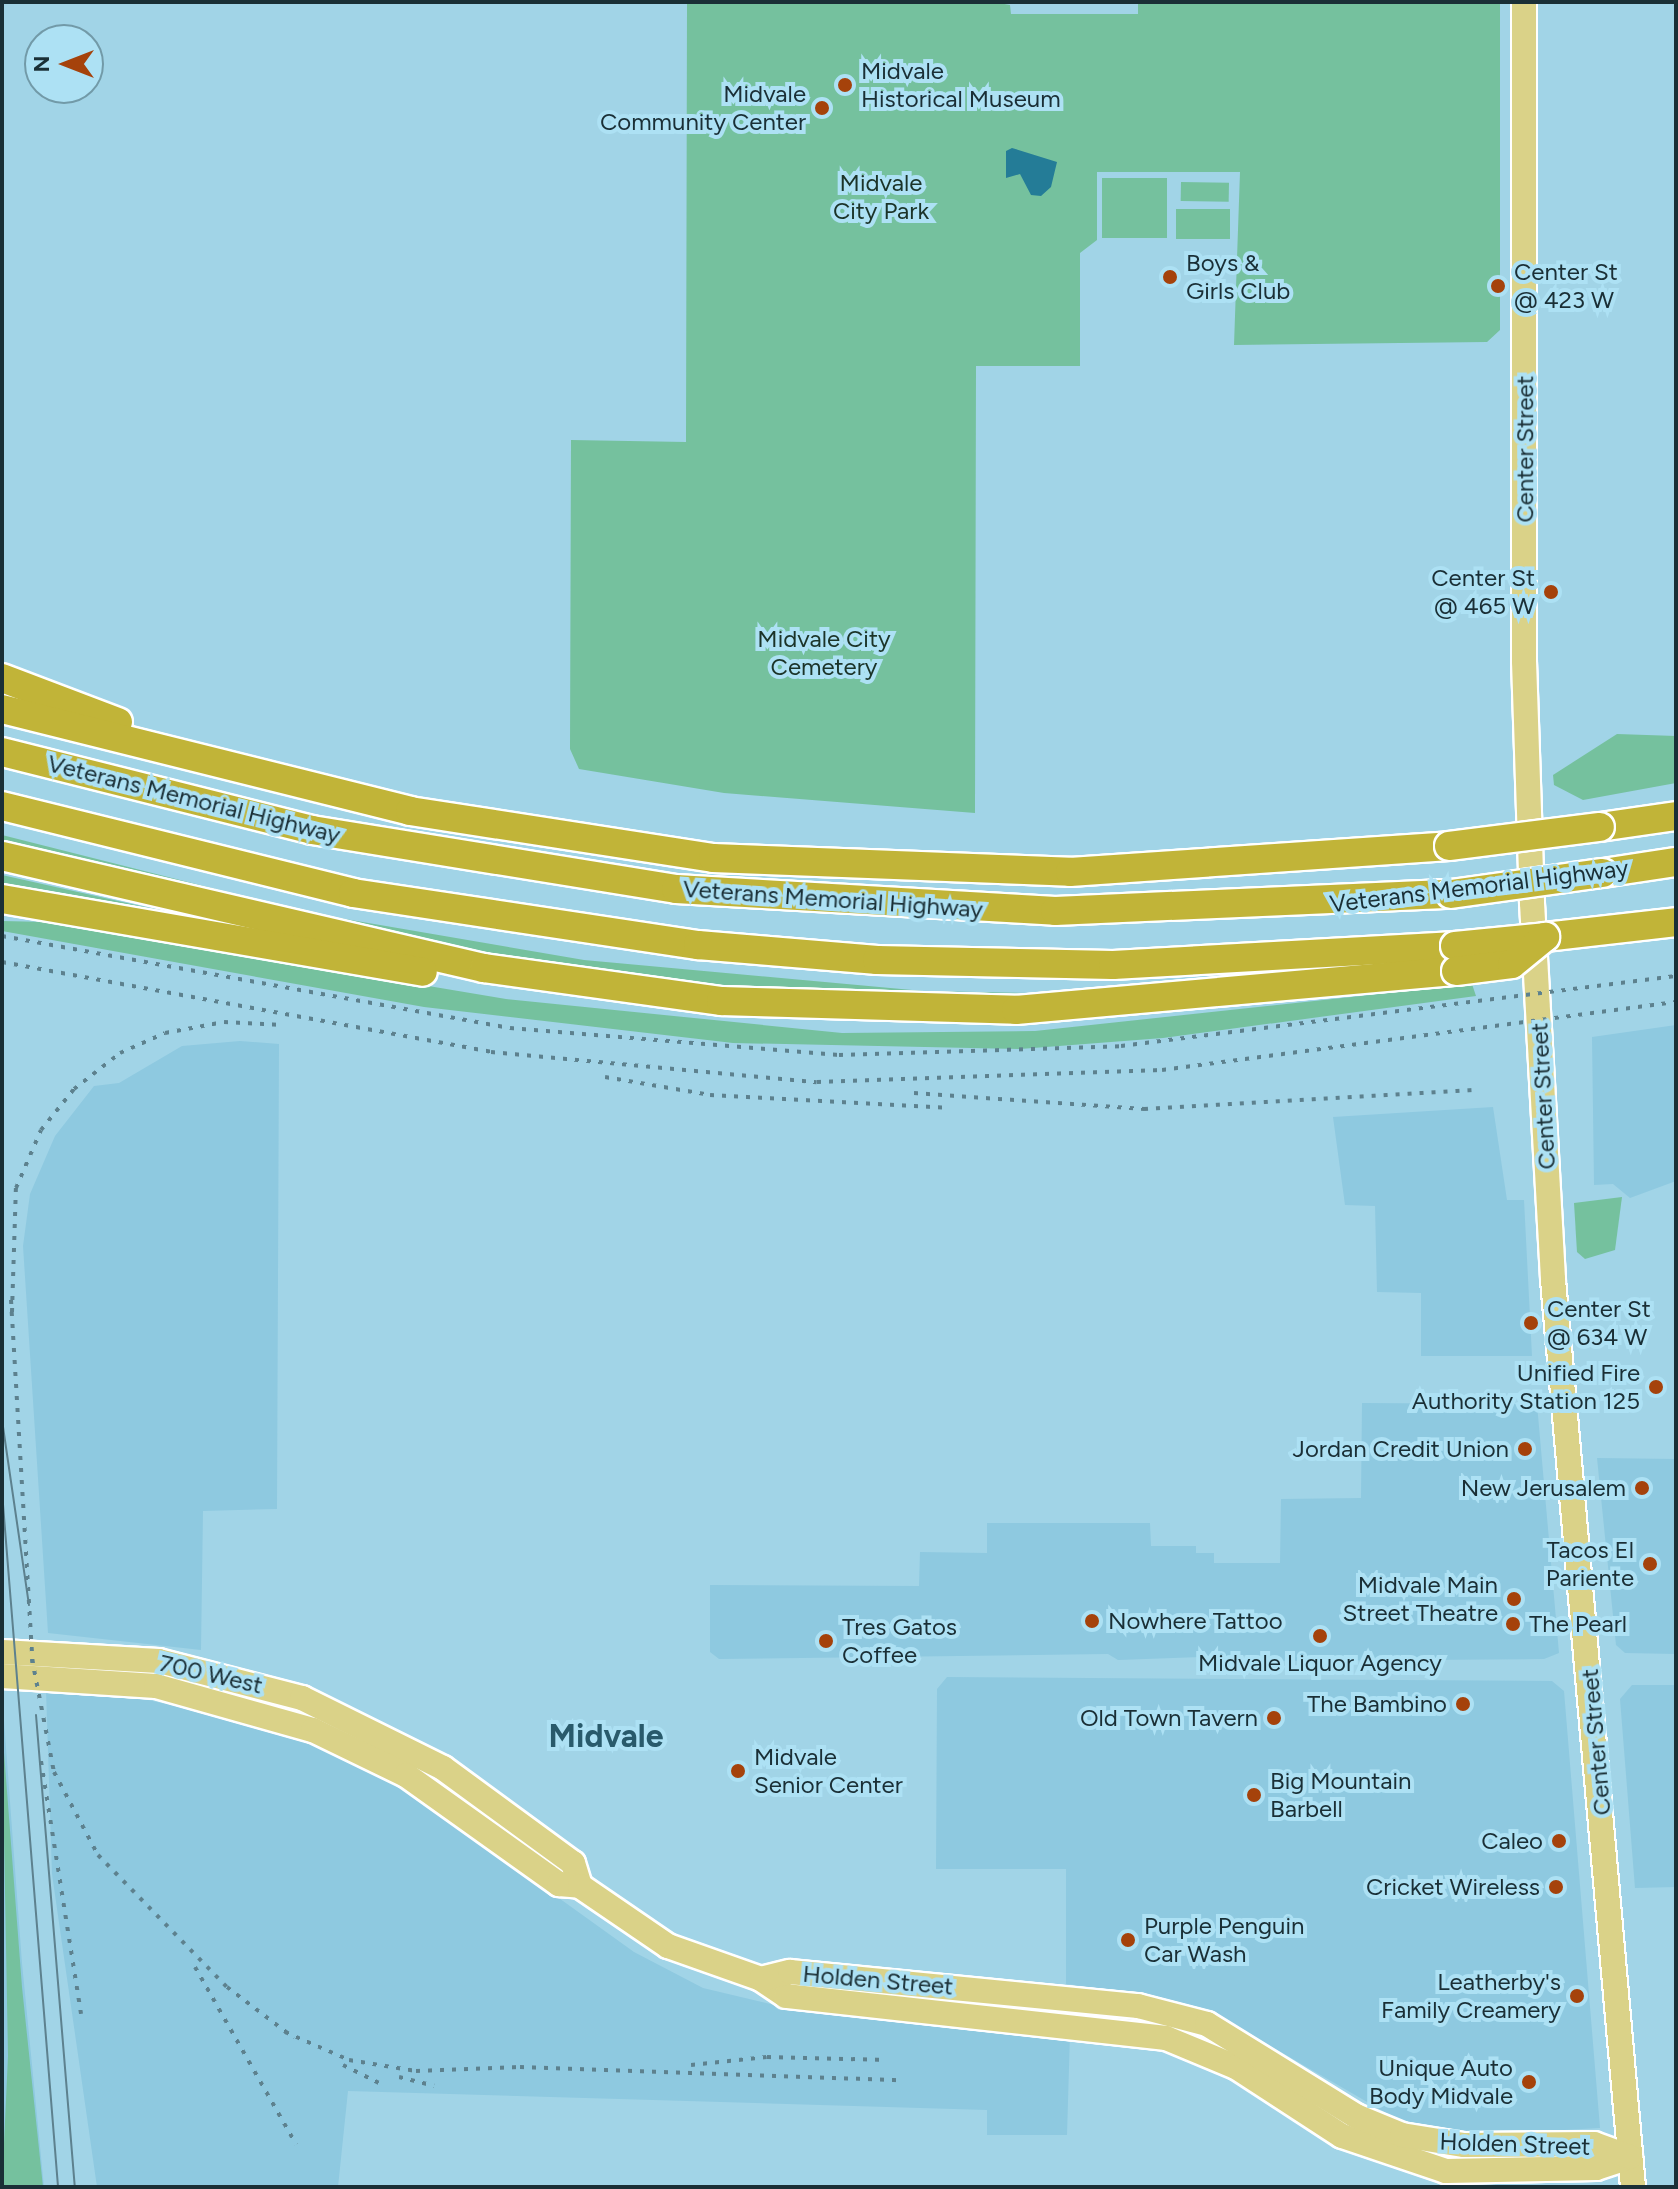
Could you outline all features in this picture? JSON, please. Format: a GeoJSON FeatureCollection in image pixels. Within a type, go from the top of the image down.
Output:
{"type":"FeatureCollection","features":[{"type":"Feature","properties":{"kind":"highway"},"geometry":{"type":"LineString","coordinates":[[2,678],[327,793]]}},
{"type":"Feature","properties":{"kind":"highway"},"geometry":{"type":"LineString","coordinates":[[2,709],[327,793],[561,839],[863,868],[1070,872],[1449,846],[1676,816]]}},
{"type":"Feature","properties":{"kind":"highway","name":"Veterans Memorial Highway"},"geometry":{"type":"LineString","coordinates":[[2,752],[312,830],[548,873],[706,892],[1055,911],[1451,894],[1676,862]]}},
{"type":"Feature","properties":{"kind":"highway"},"geometry":{"type":"LineString","coordinates":[[2,806],[353,893],[698,945],[1099,965],[1455,959]]}},
{"type":"Feature","properties":{"kind":"highway"},"geometry":{"type":"LineString","coordinates":[[2,856],[514,974],[772,1005]]}},
{"type":"Feature","properties":{"kind":"highway"},"geometry":{"type":"LineString","coordinates":[[2,899],[577,995],[772,1005],[1083,1007],[1455,959],[1545,937],[1676,922]]}},
{"type":"Feature","properties":{"kind":"main road","name":"Center Street"},"geometry":{"type":"LineString","coordinates":[[1524,2],[1524,661],[1532,903],[1553,1280],[1633,2187]]}},
{"type":"Feature","properties":{"kind":"main road","name":"700 West"},"geometry":{"type":"LineString","coordinates":[[2,1652],[109,1655],[208,1670],[302,1698],[409,1746]]}},
{"type":"Feature","properties":{"kind":"main road","name":"700 West"},"geometry":{"type":"LineString","coordinates":[[2,1676],[130,1682],[221,1700],[313,1730],[396,1770]]}},
{"type":"Feature","properties":{"kind":"main road","name":"Holden Street"},"geometry":{"type":"LineString","coordinates":[[409,1746],[573,1863],[580,1886]]}},
{"type":"Feature","properties":{"kind":"main road","name":"Holden Street"},"geometry":{"type":"LineString","coordinates":[[396,1770],[559,1884],[580,1886],[668,1946],[761,1979],[786,1996],[1166,2038],[1236,2067],[1342,2136],[1446,2171],[1596,2168],[1630,2157]]}},
{"type":"Feature","properties":{"kind":"shaded area"},"geometry":{"type":"Polygon","coordinates":[[[1012,148],[1057,162],[1051,187],[1041,196],[1031,195],[1020,174],[1006,178],[1006,151],[1012,148]]]}},
{"type":"Feature","properties":{"kind":"shaded area"},"geometry":{"type":"Polygon","coordinates":[[[1676,1025],[1676,1181],[1630,1198],[1613,1184],[1594,1185],[1592,1037],[1676,1025]]]}},
{"type":"Feature","properties":{"kind":"shaded area"},"geometry":{"type":"Polygon","coordinates":[[[240,1041],[279,1044],[277,1509],[203,1511],[201,1650],[48,1633],[23,1246],[30,1194],[55,1136],[94,1086],[119,1083],[182,1046],[240,1041]]]}},
{"type":"Feature","properties":{"kind":"shaded area"},"geometry":{"type":"Polygon","coordinates":[[[1493,1107],[1507,1200],[1524,1200],[1532,1356],[1421,1356],[1421,1293],[1377,1292],[1375,1206],[1345,1205],[1333,1117],[1493,1107]]]}},
{"type":"Feature","properties":{"kind":"shaded area"},"geometry":{"type":"Polygon","coordinates":[[[1362,1403],[1537,1404],[1559,1653],[1544,1659],[1262,1661],[1256,1655],[1118,1660],[1108,1654],[719,1659],[710,1652],[710,1585],[919,1586],[920,1552],[987,1553],[987,1523],[1150,1523],[1151,1546],[1196,1546],[1196,1553],[1214,1553],[1214,1563],[1280,1563],[1281,1499],[1361,1498],[1362,1403]]]}},
{"type":"Feature","properties":{"kind":"shaded area"},"geometry":{"type":"Polygon","coordinates":[[[1597,1458],[1676,1459],[1676,1654],[1625,1653],[1616,1645],[1597,1458]]]}},
{"type":"Feature","properties":{"kind":"shaded area"},"geometry":{"type":"Polygon","coordinates":[[[947,1677],[1552,1681],[1564,1691],[1600,2128],[1477,2135],[1400,2121],[1224,2019],[1152,1995],[1066,1984],[1066,1869],[936,1869],[937,1689],[947,1677]]]}},
{"type":"Feature","properties":{"kind":"shaded area"},"geometry":{"type":"Polygon","coordinates":[[[1632,1685],[1676,1685],[1676,1887],[1635,1888],[1620,1699],[1632,1685]]]}},
{"type":"Feature","properties":{"kind":"shaded area"},"geometry":{"type":"Polygon","coordinates":[[[46,1690],[107,1691],[284,1730],[399,1783],[634,1952],[703,1988],[787,2008],[1070,2034],[1067,2135],[987,2135],[987,2110],[348,2091],[338,2187],[97,2187],[52,1874],[46,1690]]]}},
{"type":"Feature","properties":{"kind":"shaded area"},"geometry":{"type":"Polygon","coordinates":[[[2,1694],[22,1963],[44,2187],[2,2187],[2,1694]]]}},
{"type":"Feature","properties":{"kind":"green space","name":"Midvale City Park"},"geometry":{"type":"Polygon","coordinates":[[[687,2],[993,2],[1010,5],[1011,14],[1138,14],[1138,2],[1500,2],[1500,330],[1487,342],[1234,345],[1240,172],[1097,172],[1097,240],[1080,253],[1080,366],[976,366],[975,813],[724,793],[579,769],[570,749],[571,440],[686,442],[687,2]]]}},
{"type":"Feature","properties":{"kind":"green space"},"geometry":{"type":"Polygon","coordinates":[[[1102,178],[1167,178],[1167,238],[1102,238],[1102,178]]]}},
{"type":"Feature","properties":{"kind":"green space"},"geometry":{"type":"Polygon","coordinates":[[[1181,182],[1229,183],[1229,202],[1181,201],[1181,182]]]}},
{"type":"Feature","properties":{"kind":"green space"},"geometry":{"type":"Polygon","coordinates":[[[1176,209],[1230,209],[1230,239],[1176,239],[1176,209]]]}},
{"type":"Feature","properties":{"kind":"green space"},"geometry":{"type":"Polygon","coordinates":[[[1617,734],[1676,736],[1676,783],[1583,800],[1554,785],[1553,775],[1617,734]]]}},
{"type":"Feature","properties":{"kind":"green space"},"geometry":{"type":"Polygon","coordinates":[[[2,835],[310,913],[584,960],[923,991],[1147,995],[781,998],[495,962],[2,843],[2,835]]]}},
{"type":"Feature","properties":{"kind":"green space"},"geometry":{"type":"Polygon","coordinates":[[[2,875],[154,909],[275,939],[2,891],[2,875]]]}},
{"type":"Feature","properties":{"kind":"green space"},"geometry":{"type":"Polygon","coordinates":[[[2,921],[46,922],[506,999],[842,1033],[1035,1031],[1472,984],[1476,996],[1163,1038],[1020,1049],[733,1043],[424,1007],[2,931],[2,921]]]}},
{"type":"Feature","properties":{"kind":"green space"},"geometry":{"type":"Polygon","coordinates":[[[1622,1197],[1615,1250],[1585,1259],[1577,1252],[1574,1203],[1622,1197]]]}},
{"type":"Feature","properties":{"kind":"green space"},"geometry":{"type":"Polygon","coordinates":[[[2,1726],[22,1987],[43,2187],[2,2187],[8,2056],[2,1726]]]}},
{"type":"Feature","properties":{"kind":"tram line"},"geometry":{"type":"LineString","coordinates":[[2,1420],[29,1605]]}},
{"type":"Feature","properties":{"kind":"tram line"},"geometry":{"type":"LineString","coordinates":[[2,1492],[58,2187]]}},
{"type":"Feature","properties":{"kind":"tram line"},"geometry":{"type":"LineString","coordinates":[[36,1715],[75,2187]]}},
{"type":"Feature","properties":{"kind":"railway"},"geometry":{"type":"LineString","coordinates":[[2,936],[510,1028],[839,1055],[1121,1046],[1676,976]]}},
{"type":"Feature","properties":{"kind":"railway"},"geometry":{"type":"LineString","coordinates":[[2,962],[491,1052],[817,1082],[1162,1070],[1676,1002]]}},
{"type":"Feature","properties":{"kind":"railway"},"geometry":{"type":"LineString","coordinates":[[12,1312],[16,1188],[41,1130],[74,1089],[120,1053],[165,1033],[224,1022],[283,1025]]}},
{"type":"Feature","properties":{"kind":"railway"},"geometry":{"type":"LineString","coordinates":[[605,1077],[710,1095],[947,1108]]}},
{"type":"Feature","properties":{"kind":"railway"},"geometry":{"type":"LineString","coordinates":[[914,1093],[1144,1109],[1473,1090]]}},
{"type":"Feature","properties":{"kind":"railway"},"geometry":{"type":"LineString","coordinates":[[11,1300],[33,1667]]}},
{"type":"Feature","properties":{"kind":"railway"},"geometry":{"type":"LineString","coordinates":[[32,1659],[54,1772],[98,1855],[227,1987],[294,2038]]}},
{"type":"Feature","properties":{"kind":"railway"},"geometry":{"type":"LineString","coordinates":[[41,1761],[81,2014]]}},
{"type":"Feature","properties":{"kind":"railway"},"geometry":{"type":"LineString","coordinates":[[195,1967],[296,2144]]}},
{"type":"Feature","properties":{"kind":"railway"},"geometry":{"type":"LineString","coordinates":[[285,2032],[349,2060],[416,2071],[520,2067],[900,2080]]}},
{"type":"Feature","properties":{"kind":"railway"},"geometry":{"type":"LineString","coordinates":[[691,2065],[767,2057],[887,2060]]}},
{"type":"Feature","properties":{"kind":"railway"},"geometry":{"type":"LineString","coordinates":[[343,2065],[379,2083]]}},
{"type":"Feature","properties":{"kind":"railway"},"geometry":{"type":"LineString","coordinates":[[399,2077],[434,2086]]}},
{"type":"Feature","properties":{"kind":"place","name":"Midvale Historical Museum"},"geometry":{"type":"Point","coordinates":[845,85]}},
{"type":"Feature","properties":{"kind":"place","name":"Midvale Community Center"},"geometry":{"type":"Point","coordinates":[822,108]}},
{"type":"Feature","properties":{"kind":"place","name":"Boys & Girls Club"},"geometry":{"type":"Point","coordinates":[1170,277]}},
{"type":"Feature","properties":{"kind":"place","name":"Center St @ 423 W"},"geometry":{"type":"Point","coordinates":[1498,286]}},
{"type":"Feature","properties":{"kind":"place","name":"Center St @ 465 W"},"geometry":{"type":"Point","coordinates":[1551,592]}},
{"type":"Feature","properties":{"kind":"place","name":"Center St @ 634 W"},"geometry":{"type":"Point","coordinates":[1531,1323]}},
{"type":"Feature","properties":{"kind":"place","name":"Unified Fire Authority Station 125"},"geometry":{"type":"Point","coordinates":[1656,1387]}},
{"type":"Feature","properties":{"kind":"place","name":"Jordan Credit Union"},"geometry":{"type":"Point","coordinates":[1525,1449]}},
{"type":"Feature","properties":{"kind":"place","name":"New Jerusalem"},"geometry":{"type":"Point","coordinates":[1642,1488]}},
{"type":"Feature","properties":{"kind":"place","name":"Tacos El Pariente"},"geometry":{"type":"Point","coordinates":[1650,1564]}},
{"type":"Feature","properties":{"kind":"place","name":"Midvale Main Street Theatre"},"geometry":{"type":"Point","coordinates":[1514,1599]}},
{"type":"Feature","properties":{"kind":"place","name":"Nowhere Tattoo"},"geometry":{"type":"Point","coordinates":[1092,1621]}},
{"type":"Feature","properties":{"kind":"place","name":"The Pearl"},"geometry":{"type":"Point","coordinates":[1513,1624]}},
{"type":"Feature","properties":{"kind":"place","name":"Midvale Liquor Agency"},"geometry":{"type":"Point","coordinates":[1320,1636]}},
{"type":"Feature","properties":{"kind":"place","name":"Tres Gatos Coffee"},"geometry":{"type":"Point","coordinates":[826,1641]}},
{"type":"Feature","properties":{"kind":"place","name":"The Bambino"},"geometry":{"type":"Point","coordinates":[1463,1704]}},
{"type":"Feature","properties":{"kind":"place","name":"Old Town Tavern"},"geometry":{"type":"Point","coordinates":[1274,1718]}},
{"type":"Feature","properties":{"kind":"place","name":"Midvale Senior Center"},"geometry":{"type":"Point","coordinates":[738,1771]}},
{"type":"Feature","properties":{"kind":"place","name":"Big Mountain Barbell"},"geometry":{"type":"Point","coordinates":[1254,1795]}},
{"type":"Feature","properties":{"kind":"place","name":"Caleo"},"geometry":{"type":"Point","coordinates":[1559,1841]}},
{"type":"Feature","properties":{"kind":"place","name":"Cricket Wireless"},"geometry":{"type":"Point","coordinates":[1556,1887]}},
{"type":"Feature","properties":{"kind":"place","name":"Purple Penguin Car Wash"},"geometry":{"type":"Point","coordinates":[1128,1940]}},
{"type":"Feature","properties":{"kind":"place","name":"Leatherby's Family Creamery"},"geometry":{"type":"Point","coordinates":[1577,1996]}},
{"type":"Feature","properties":{"kind":"place","name":"Unique Auto Body Midvale"},"geometry":{"type":"Point","coordinates":[1529,2082]}},
{"type":"Feature","properties":{"kind":"district","name":"Midvale"},"geometry":{"type":"Point","coordinates":[606,1736]}},
{"type":"Feature","properties":{"kind":"park label","name":"Midvale City Cemetery"},"geometry":{"type":"Point","coordinates":[824,653]}}]}
